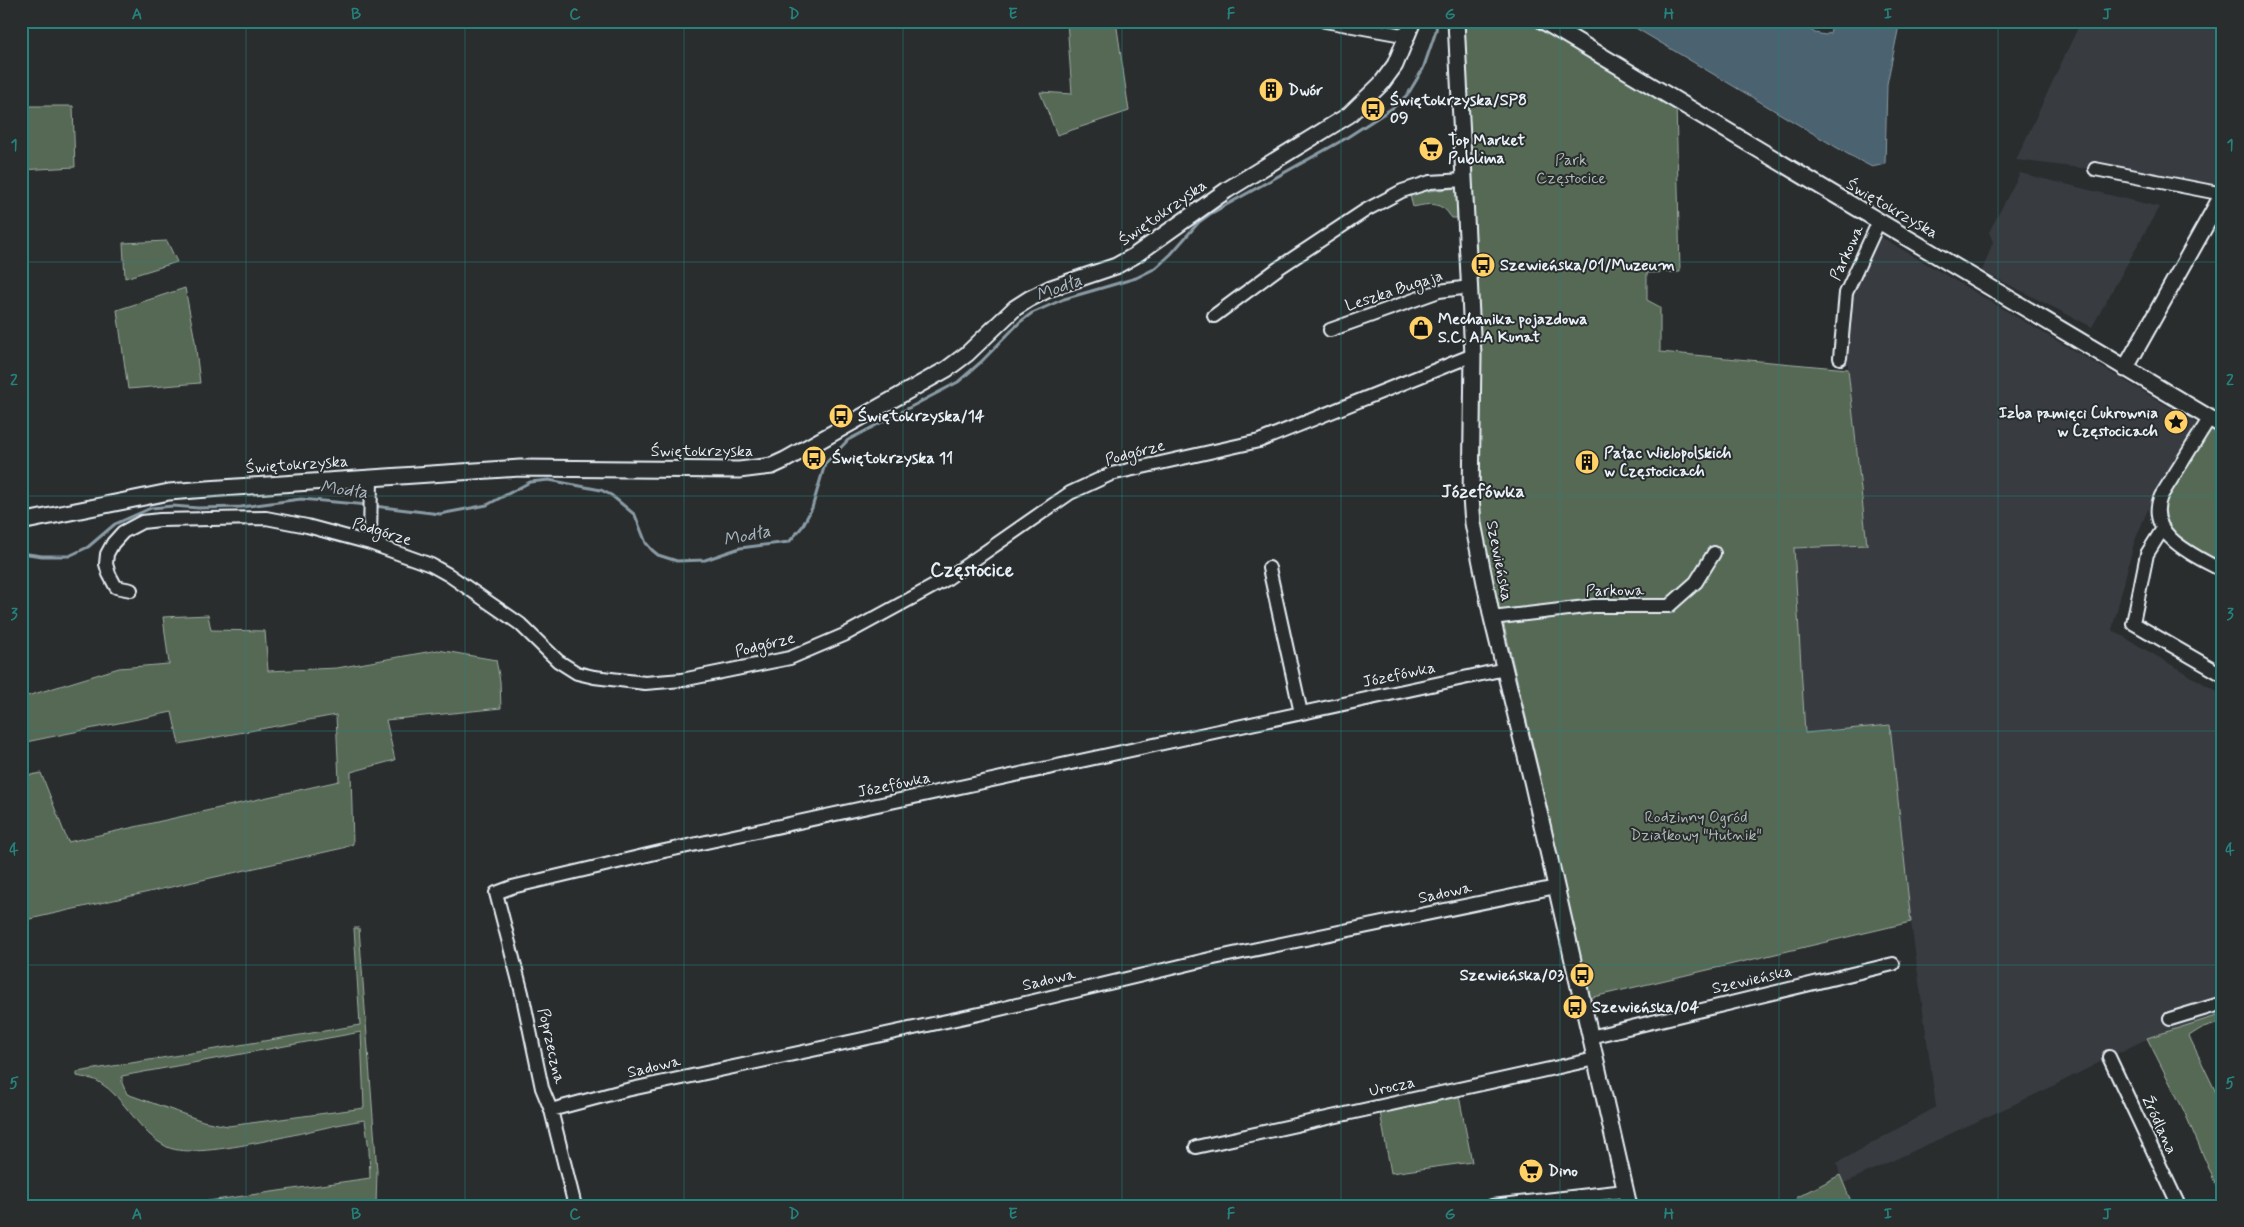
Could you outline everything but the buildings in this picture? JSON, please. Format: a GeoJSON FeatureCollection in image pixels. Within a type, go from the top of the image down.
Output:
{"type":"FeatureCollection","features":[{"type":"Feature","properties":{"kind":"street"},"geometry":{"type":"LineString","coordinates":[[1325,21],[1410,28]]}},
{"type":"Feature","properties":{"kind":"street","name":"Szewieńska"},"geometry":{"type":"LineString","coordinates":[[1456,21],[1473,355],[1471,498],[1473,524],[1492,618],[1627,1198]]}},
{"type":"Feature","properties":{"kind":"street","name":"Świętokrzyska"},"geometry":{"type":"LineString","coordinates":[[1543,21],[2223,426]]}},
{"type":"Feature","properties":{"kind":"street","name":"Świętokrzyska"},"geometry":{"type":"LineString","coordinates":[[21,522],[169,492],[371,483],[520,468],[739,470],[772,466],[947,369],[967,354],[1015,308],[1029,299],[1051,288],[1116,266],[1134,256],[1227,190],[1349,115],[1381,84],[1395,65],[1410,28]]}},
{"type":"Feature","properties":{"kind":"street"},"geometry":{"type":"LineString","coordinates":[[2094,169],[2223,194],[2164,301],[2152,318],[2130,372]]}},
{"type":"Feature","properties":{"kind":"street"},"geometry":{"type":"LineString","coordinates":[[1214,316],[1280,267],[1366,210],[1402,192],[1430,182],[1465,180]]}},
{"type":"Feature","properties":{"kind":"street","name":"Parkowa"},"geometry":{"type":"LineString","coordinates":[[1840,358],[1846,293],[1879,222]]}},
{"type":"Feature","properties":{"kind":"street","name":"Leszka Bugaja"},"geometry":{"type":"LineString","coordinates":[[1330,330],[1439,291],[1470,287]]}},
{"type":"Feature","properties":{"kind":"street","name":"Podgórze"},"geometry":{"type":"LineString","coordinates":[[131,590],[116,587],[112,582],[106,564],[113,543],[123,532],[142,522],[160,520],[266,518],[307,526],[370,543],[431,565],[449,575],[520,624],[558,661],[577,673],[645,683],[682,680],[790,658],[844,635],[945,580],[1070,493],[1111,474],[1259,441],[1473,355]]}},
{"type":"Feature","properties":{"kind":"street"},"geometry":{"type":"LineString","coordinates":[[2209,419],[2156,505],[2156,516],[2162,530],[2171,539],[2223,571]]}},
{"type":"Feature","properties":{"kind":"street"},"geometry":{"type":"LineString","coordinates":[[370,543],[371,483]]}},
{"type":"Feature","properties":{"kind":"street"},"geometry":{"type":"LineString","coordinates":[[2162,530],[2147,554],[2133,623],[2223,675]]}},
{"type":"Feature","properties":{"kind":"street","name":"Parkowa"},"geometry":{"type":"LineString","coordinates":[[1492,618],[1594,606],[1669,606],[1696,582],[1714,553]]}},
{"type":"Feature","properties":{"kind":"street"},"geometry":{"type":"LineString","coordinates":[[1270,568],[1301,714]]}},
{"type":"Feature","properties":{"kind":"street","name":"Józefówka"},"geometry":{"type":"LineString","coordinates":[[496,893],[512,887],[660,852],[1505,669]]}},
{"type":"Feature","properties":{"kind":"street","name":"Sadowa"},"geometry":{"type":"LineString","coordinates":[[551,1110],[622,1091],[979,1014],[1214,958],[1556,887]]}},
{"type":"Feature","properties":{"kind":"street","name":"Poprzeczna"},"geometry":{"type":"LineString","coordinates":[[496,893],[522,994],[542,1088],[551,1110],[575,1206]]}},
{"type":"Feature","properties":{"kind":"street","name":"Szewieńska"},"geometry":{"type":"LineString","coordinates":[[1590,1037],[1893,964]]}},
{"type":"Feature","properties":{"kind":"street"},"geometry":{"type":"LineString","coordinates":[[2170,1019],[2223,1003]]}},
{"type":"Feature","properties":{"kind":"street","name":"Źródlana"},"geometry":{"type":"LineString","coordinates":[[2109,1057],[2179,1206]]}},
{"type":"Feature","properties":{"kind":"street","name":"Urocza"},"geometry":{"type":"LineString","coordinates":[[1196,1147],[1595,1059]]}},
{"type":"Feature","properties":{"kind":"street"},"geometry":{"type":"LineString","coordinates":[[1492,1206],[1627,1198]]}},
{"type":"Feature","properties":{"kind":"shaded area"},"geometry":{"type":"Polygon","coordinates":[[[2081,21],[2223,21],[2223,194],[2104,171],[2016,160],[2081,21]]]}},
{"type":"Feature","properties":{"kind":"shaded area"},"geometry":{"type":"Polygon","coordinates":[[[2020,173],[2159,207],[2092,327],[1982,271],[1993,242],[1989,232],[2020,173]]]}},
{"type":"Feature","properties":{"kind":"shaded area"},"geometry":{"type":"Polygon","coordinates":[[[1878,235],[2198,424],[2151,502],[2134,543],[2112,630],[2223,695],[2223,1014],[2142,1041],[2047,1089],[1842,1184],[1837,1163],[1936,1107],[1911,922],[1890,725],[1805,734],[1794,548],[1867,545],[1847,357],[1846,315],[1849,299],[1878,235]]]}},
{"type":"Feature","properties":{"kind":"green space"},"geometry":{"type":"Polygon","coordinates":[[[1067,21],[1116,21],[1129,111],[1057,135],[1040,92],[1072,94],[1067,21]]]}},
{"type":"Feature","properties":{"kind":"green space"},"geometry":{"type":"Polygon","coordinates":[[[1456,21],[1543,21],[1599,53],[1676,103],[1680,272],[1647,273],[1647,300],[1660,307],[1660,352],[1848,369],[1867,545],[1794,548],[1805,733],[1890,725],[1911,922],[1589,998],[1539,771],[1503,621],[1592,610],[1673,608],[1669,606],[1594,606],[1492,618],[1473,523],[1471,498],[1473,355],[1456,21]]]}},
{"type":"Feature","properties":{"kind":"green space"},"geometry":{"type":"Polygon","coordinates":[[[21,106],[73,106],[75,167],[21,170],[21,106]]]}},
{"type":"Feature","properties":{"kind":"green space"},"geometry":{"type":"Polygon","coordinates":[[[1457,188],[1458,218],[1452,218],[1444,209],[1436,205],[1428,204],[1413,207],[1410,195],[1419,192],[1457,188]]]}},
{"type":"Feature","properties":{"kind":"green space"},"geometry":{"type":"Polygon","coordinates":[[[167,241],[177,262],[125,278],[123,243],[167,241]]]}},
{"type":"Feature","properties":{"kind":"green space"},"geometry":{"type":"Polygon","coordinates":[[[185,288],[195,341],[200,383],[128,389],[117,310],[185,288]]]}},
{"type":"Feature","properties":{"kind":"green space"},"geometry":{"type":"Polygon","coordinates":[[[2209,419],[2223,426],[2223,571],[2171,539],[2157,505],[2209,419]]]}},
{"type":"Feature","properties":{"kind":"green space"},"geometry":{"type":"Polygon","coordinates":[[[208,615],[211,630],[265,631],[268,671],[337,668],[438,650],[496,660],[500,681],[501,708],[386,720],[395,760],[351,772],[353,844],[343,848],[21,921],[21,777],[41,773],[68,842],[339,781],[336,715],[179,744],[172,712],[21,743],[21,698],[119,668],[169,664],[163,617],[208,615]]]}},
{"type":"Feature","properties":{"kind":"green space"},"geometry":{"type":"Polygon","coordinates":[[[354,928],[359,928],[377,1171],[376,1206],[173,1206],[370,1178],[365,1120],[234,1147],[184,1151],[167,1147],[157,1141],[117,1097],[99,1082],[77,1076],[77,1072],[360,1025],[354,928]],[[361,1032],[122,1076],[122,1083],[127,1094],[203,1121],[228,1126],[364,1108],[361,1032]]]}},
{"type":"Feature","properties":{"kind":"green space"},"geometry":{"type":"Polygon","coordinates":[[[2223,1014],[2223,1022],[2200,1029],[2189,1036],[2223,1107],[2223,1201],[2184,1111],[2147,1038],[2223,1014]]]}},
{"type":"Feature","properties":{"kind":"green space"},"geometry":{"type":"Polygon","coordinates":[[[1459,1096],[1472,1162],[1391,1173],[1380,1112],[1459,1096]]]}},
{"type":"Feature","properties":{"kind":"green space"},"geometry":{"type":"Polygon","coordinates":[[[1840,1175],[1853,1206],[1800,1206],[1796,1198],[1840,1175]]]}},
{"type":"Feature","properties":{"kind":"water"},"geometry":{"type":"Polygon","coordinates":[[[1624,21],[1798,21],[1815,33],[1825,35],[1830,33],[1833,21],[1900,21],[1887,84],[1885,164],[1872,167],[1851,156],[1624,21]]]}},
{"type":"Feature","properties":{"kind":"waterway","name":"Modła"},"geometry":{"type":"LineString","coordinates":[[374,506],[440,514],[487,505],[530,482],[549,480],[601,490],[611,495],[635,515],[646,543],[652,550],[658,555],[677,561],[705,560],[740,548],[789,542],[802,527],[812,508],[825,464],[848,440],[958,382],[981,362],[1020,322],[1032,313],[1064,299],[1136,278],[1156,268],[1199,222],[1210,214],[1343,140],[1394,107],[1408,94],[1423,69],[1436,31],[1437,21]]}},
{"type":"Feature","properties":{"kind":"waterway","name":"Modła"},"geometry":{"type":"LineString","coordinates":[[21,553],[42,556],[69,556],[88,547],[115,524],[151,508],[173,506],[198,508],[241,507],[301,499],[368,505]]}},
{"type":"Feature","properties":{"kind":"place","name":"Dwór"},"geometry":{"type":"Point","coordinates":[1271,90]}},
{"type":"Feature","properties":{"kind":"place","name":"Świętokrzyska/SP8 09"},"geometry":{"type":"Point","coordinates":[1373,109]}},
{"type":"Feature","properties":{"kind":"place","name":"Top Market Publima"},"geometry":{"type":"Point","coordinates":[1431,149]}},
{"type":"Feature","properties":{"kind":"place","name":"Szewieńska/01/Muzeum"},"geometry":{"type":"Point","coordinates":[1483,265]}},
{"type":"Feature","properties":{"kind":"place","name":"Mechanika pojazdowa S.C. A.A Kunat"},"geometry":{"type":"Point","coordinates":[1421,328]}},
{"type":"Feature","properties":{"kind":"place","name":"Świętokrzyska/14"},"geometry":{"type":"Point","coordinates":[841,416]}},
{"type":"Feature","properties":{"kind":"place","name":"Izba pamięci Cukrownia w Częstocicach"},"geometry":{"type":"Point","coordinates":[2176,422]}},
{"type":"Feature","properties":{"kind":"place","name":"Świętokrzyska 11"},"geometry":{"type":"Point","coordinates":[814,458]}},
{"type":"Feature","properties":{"kind":"place","name":"Pałac Wielopolskich w Częstocicach"},"geometry":{"type":"Point","coordinates":[1587,462]}},
{"type":"Feature","properties":{"kind":"place","name":"Szewieńska/03"},"geometry":{"type":"Point","coordinates":[1582,975]}},
{"type":"Feature","properties":{"kind":"place","name":"Szewieńska/04"},"geometry":{"type":"Point","coordinates":[1575,1007]}},
{"type":"Feature","properties":{"kind":"place","name":"Dino"},"geometry":{"type":"Point","coordinates":[1531,1171]}},
{"type":"Feature","properties":{"kind":"district","name":"Józefówka"},"geometry":{"type":"Point","coordinates":[1483,492]}},
{"type":"Feature","properties":{"kind":"district","name":"Częstocice"},"geometry":{"type":"Point","coordinates":[972,570]}},
{"type":"Feature","properties":{"kind":"park label","name":"Park Częstocice"},"geometry":{"type":"Point","coordinates":[1571,169]}},
{"type":"Feature","properties":{"kind":"park label","name":"Rodzinny Ogród Działkowy \"Hutnik\""},"geometry":{"type":"Point","coordinates":[1696,826]}}]}
